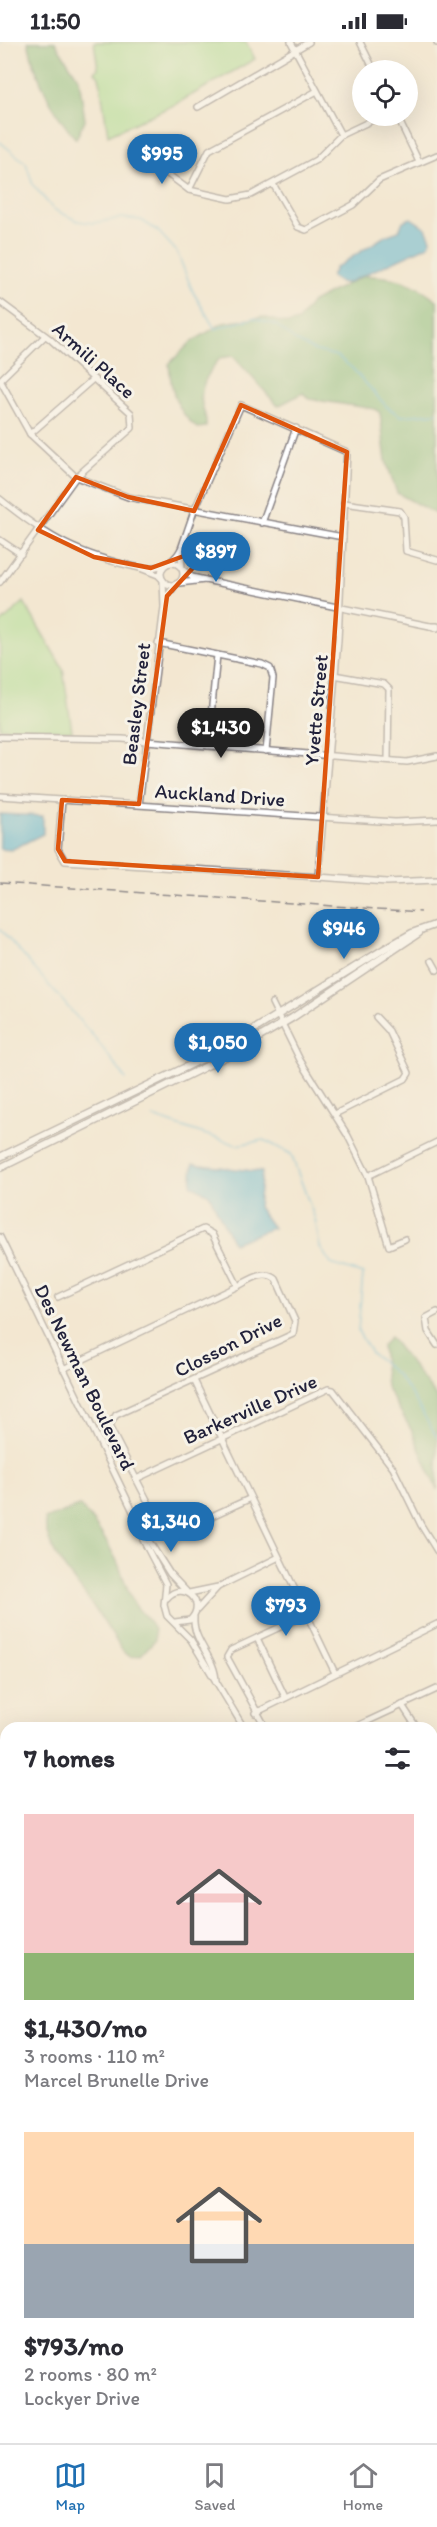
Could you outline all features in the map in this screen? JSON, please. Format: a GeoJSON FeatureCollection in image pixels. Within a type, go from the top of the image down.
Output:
{"type":"FeatureCollection","features":[{"type":"Feature","properties":{"kind":"main road"},"geometry":{"type":"LineString","coordinates":[[0,1168],[196,1072],[282,1024],[420,932],[437,924]]}},
{"type":"Feature","properties":{"kind":"main road"},"geometry":{"type":"LineString","coordinates":[[0,1157],[182,1070],[278,1016],[384,949],[412,933],[420,932]]}},
{"type":"Feature","properties":{"kind":"street"},"geometry":{"type":"LineString","coordinates":[[291,42],[341,135]]}},
{"type":"Feature","properties":{"kind":"street"},"geometry":{"type":"LineString","coordinates":[[198,107],[309,42]]}},
{"type":"Feature","properties":{"kind":"street"},"geometry":{"type":"LineString","coordinates":[[360,42],[369,60]]}},
{"type":"Feature","properties":{"kind":"street"},"geometry":{"type":"LineString","coordinates":[[189,190],[209,150],[317,91]]}},
{"type":"Feature","properties":{"kind":"street"},"geometry":{"type":"LineString","coordinates":[[150,160],[189,190],[230,199],[251,195],[316,160],[341,135],[360,126]]}},
{"type":"Feature","properties":{"kind":"street"},"geometry":{"type":"LineString","coordinates":[[402,126],[419,162]]}},
{"type":"Feature","properties":{"kind":"street"},"geometry":{"type":"LineString","coordinates":[[273,184],[298,227],[306,230],[353,205],[379,180],[437,154]]}},
{"type":"Feature","properties":{"kind":"street","name":"Armili Place"},"geometry":{"type":"LineString","coordinates":[[0,302],[45,336],[131,413],[132,428],[76,477],[0,582]]}},
{"type":"Feature","properties":{"kind":"street"},"geometry":{"type":"LineString","coordinates":[[45,336],[0,380],[30,434],[76,477],[128,496],[194,511],[343,537]]}},
{"type":"Feature","properties":{"kind":"street"},"geometry":{"type":"LineString","coordinates":[[30,434],[93,379]]}},
{"type":"Feature","properties":{"kind":"street"},"geometry":{"type":"LineString","coordinates":[[163,580],[162,570],[166,564],[175,559],[181,549],[194,511],[241,405],[296,428],[262,523]]}},
{"type":"Feature","properties":{"kind":"street","name":"Yvette Street"},"geometry":{"type":"LineString","coordinates":[[296,428],[347,452],[340,606],[318,877]]}},
{"type":"Feature","properties":{"kind":"street"},"geometry":{"type":"LineString","coordinates":[[0,499],[38,530],[94,557],[140,568],[158,575],[169,585],[205,580]]}},
{"type":"Feature","properties":{"kind":"street"},"geometry":{"type":"LineString","coordinates":[[344,503],[400,511],[404,517],[406,551],[437,560]]}},
{"type":"Feature","properties":{"kind":"street"},"geometry":{"type":"LineString","coordinates":[[0,540],[21,554]]}},
{"type":"Feature","properties":{"kind":"street"},"geometry":{"type":"LineString","coordinates":[[177,584],[183,576],[181,549]]}},
{"type":"Feature","properties":{"kind":"street"},"geometry":{"type":"LineString","coordinates":[[140,568],[177,564],[192,576],[205,580],[437,627]]}},
{"type":"Feature","properties":{"kind":"street","name":"Beasley Street"},"geometry":{"type":"LineString","coordinates":[[163,580],[164,607]]}},
{"type":"Feature","properties":{"kind":"street","name":"Beasley Street"},"geometry":{"type":"LineString","coordinates":[[139,804],[164,607],[167,596],[177,584]]}},
{"type":"Feature","properties":{"kind":"street"},"geometry":{"type":"LineString","coordinates":[[158,643],[266,665],[272,671],[273,678],[266,751]]}},
{"type":"Feature","properties":{"kind":"street"},"geometry":{"type":"LineString","coordinates":[[208,746],[217,655]]}},
{"type":"Feature","properties":{"kind":"street"},"geometry":{"type":"LineString","coordinates":[[334,675],[384,684],[389,689],[388,760]]}},
{"type":"Feature","properties":{"kind":"street"},"geometry":{"type":"LineString","coordinates":[[0,737],[146,741],[407,762],[437,756]]}},
{"type":"Feature","properties":{"kind":"street","name":"Auckland Drive"},"geometry":{"type":"LineString","coordinates":[[0,796],[412,823],[437,820]]}},
{"type":"Feature","properties":{"kind":"street"},"geometry":{"type":"LineString","coordinates":[[62,800],[58,849],[65,861],[404,883],[437,880]]}},
{"type":"Feature","properties":{"kind":"street"},"geometry":{"type":"LineString","coordinates":[[432,961],[437,970]]}},
{"type":"Feature","properties":{"kind":"street"},"geometry":{"type":"LineString","coordinates":[[272,1003],[300,1060],[335,1114],[368,1176],[389,1246],[405,1239]]}},
{"type":"Feature","properties":{"kind":"street"},"geometry":{"type":"LineString","coordinates":[[335,1114],[405,1079],[410,1073],[389,1031],[376,1017]]}},
{"type":"Feature","properties":{"kind":"street"},"geometry":{"type":"LineString","coordinates":[[368,1176],[437,1142]]}},
{"type":"Feature","properties":{"kind":"street"},"geometry":{"type":"LineString","coordinates":[[58,1297],[203,1229],[212,1234],[238,1286]]}},
{"type":"Feature","properties":{"kind":"street","name":"Des Newman Boulevard"},"geometry":{"type":"LineString","coordinates":[[0,1237],[142,1530],[170,1574],[187,1592]]}},
{"type":"Feature","properties":{"kind":"street","name":"Closson Drive"},"geometry":{"type":"LineString","coordinates":[[63,1369],[264,1274],[271,1275],[276,1279],[295,1321],[295,1332],[116,1415],[110,1423],[111,1430],[162,1529],[169,1533],[181,1530],[249,1499]]}},
{"type":"Feature","properties":{"kind":"street"},"geometry":{"type":"LineString","coordinates":[[437,1312],[426,1318],[428,1331],[437,1345]]}},
{"type":"Feature","properties":{"kind":"street"},"geometry":{"type":"LineString","coordinates":[[194,1380],[277,1558],[335,1673]]}},
{"type":"Feature","properties":{"kind":"street","name":"Barkerville Drive"},"geometry":{"type":"LineString","coordinates":[[136,1479],[328,1389],[333,1390],[393,1468],[437,1551]]}},
{"type":"Feature","properties":{"kind":"street","name":"Des Newman Boulevard"},"geometry":{"type":"LineString","coordinates":[[142,1530],[143,1540],[166,1584],[166,1600]]}},
{"type":"Feature","properties":{"kind":"street"},"geometry":{"type":"LineString","coordinates":[[240,1722],[191,1640],[164,1611],[166,1600],[174,1592],[218,1587],[277,1558]]}},
{"type":"Feature","properties":{"kind":"street"},"geometry":{"type":"LineString","coordinates":[[175,1622],[186,1623],[218,1587]]}},
{"type":"Feature","properties":{"kind":"street"},"geometry":{"type":"LineString","coordinates":[[187,1592],[195,1600],[197,1610]]}},
{"type":"Feature","properties":{"kind":"street"},"geometry":{"type":"LineString","coordinates":[[262,1722],[227,1657],[231,1650],[306,1615]]}},
{"type":"Feature","properties":{"kind":"street"},"geometry":{"type":"LineString","coordinates":[[194,1616],[195,1632],[212,1660],[216,1671],[216,1682]]}},
{"type":"Feature","properties":{"kind":"street"},"geometry":{"type":"LineString","coordinates":[[255,1713],[437,1624]]}},
{"type":"Feature","properties":{"kind":"street"},"geometry":{"type":"LineString","coordinates":[[256,1638],[285,1697]]}},
{"type":"Feature","properties":{"kind":"street"},"geometry":{"type":"LineString","coordinates":[[366,1722],[437,1689]]}},
{"type":"Feature","properties":{"kind":"street"},"geometry":{"type":"LineString","coordinates":[[402,1705],[413,1722]]}},
{"type":"Feature","properties":{"kind":"highlighted area"},"geometry":{"type":"Polygon","coordinates":[[[241,405],[347,452],[318,877],[65,861],[58,849],[62,800],[139,804],[167,596],[214,545],[151,568],[94,557],[38,530],[60,497],[76,477],[128,497],[194,511],[241,405]]]}},
{"type":"Feature","properties":{"kind":"green space"},"geometry":{"type":"Polygon","coordinates":[[[28,42],[55,42],[79,79],[85,120],[76,139],[46,94],[35,68],[28,42]]]}},
{"type":"Feature","properties":{"kind":"green space"},"geometry":{"type":"Polygon","coordinates":[[[94,42],[246,42],[255,59],[176,104],[108,135],[99,76],[95,72],[98,68],[94,42]]]}},
{"type":"Feature","properties":{"kind":"green space"},"geometry":{"type":"Polygon","coordinates":[[[363,276],[394,278],[411,284],[437,300],[437,515],[397,493],[386,461],[380,413],[375,409],[309,399],[303,393],[278,406],[233,356],[220,358],[211,369],[205,382],[201,394],[206,427],[197,428],[190,421],[179,407],[173,392],[169,364],[191,342],[223,323],[263,317],[288,324],[298,321],[312,302],[363,276]]]}},
{"type":"Feature","properties":{"kind":"green space"},"geometry":{"type":"Polygon","coordinates":[[[24,602],[63,669],[72,731],[0,728],[0,624],[24,602]]]}},
{"type":"Feature","properties":{"kind":"green space"},"geometry":{"type":"Polygon","coordinates":[[[390,1337],[437,1397],[437,1490],[412,1431],[386,1387],[382,1346],[390,1337]]]}},
{"type":"Feature","properties":{"kind":"green space"},"geometry":{"type":"Polygon","coordinates":[[[80,1506],[105,1539],[117,1561],[135,1605],[154,1629],[155,1640],[141,1655],[131,1657],[124,1653],[55,1554],[50,1543],[45,1519],[80,1506]]]}},
{"type":"Feature","properties":{"kind":"water"},"geometry":{"type":"Polygon","coordinates":[[[411,218],[426,228],[431,239],[429,245],[347,283],[340,283],[331,277],[335,268],[385,236],[399,231],[403,221],[411,218]]]}},
{"type":"Feature","properties":{"kind":"water"},"geometry":{"type":"Polygon","coordinates":[[[0,814],[43,816],[43,834],[11,850],[0,849],[0,814]]]}},
{"type":"Feature","properties":{"kind":"water"},"geometry":{"type":"Polygon","coordinates":[[[193,1164],[262,1172],[258,1207],[273,1228],[233,1243],[209,1194],[191,1185],[193,1164]]]}},
{"type":"Feature","properties":{"kind":"waterway"},"geometry":{"type":"LineString","coordinates":[[0,142],[26,163],[33,185],[53,209],[78,221],[93,223],[122,218],[141,220],[158,231],[177,252],[193,292],[215,329],[254,318],[276,325],[296,341],[313,350],[337,356],[352,368],[387,407],[401,416],[437,413]]}},
{"type":"Feature","properties":{"kind":"waterway"},"geometry":{"type":"LineString","coordinates":[[0,929],[95,1038],[126,1079]]}},
{"type":"Feature","properties":{"kind":"waterway"},"geometry":{"type":"LineString","coordinates":[[153,1117],[237,1145],[264,1140],[291,1154],[315,1219],[320,1247],[331,1264],[363,1274],[358,1331],[371,1353],[396,1374],[414,1398],[437,1438]]}},
{"type":"Feature","properties":{"kind":"railway"},"geometry":{"type":"LineString","coordinates":[[0,883],[421,912]]}}]}
